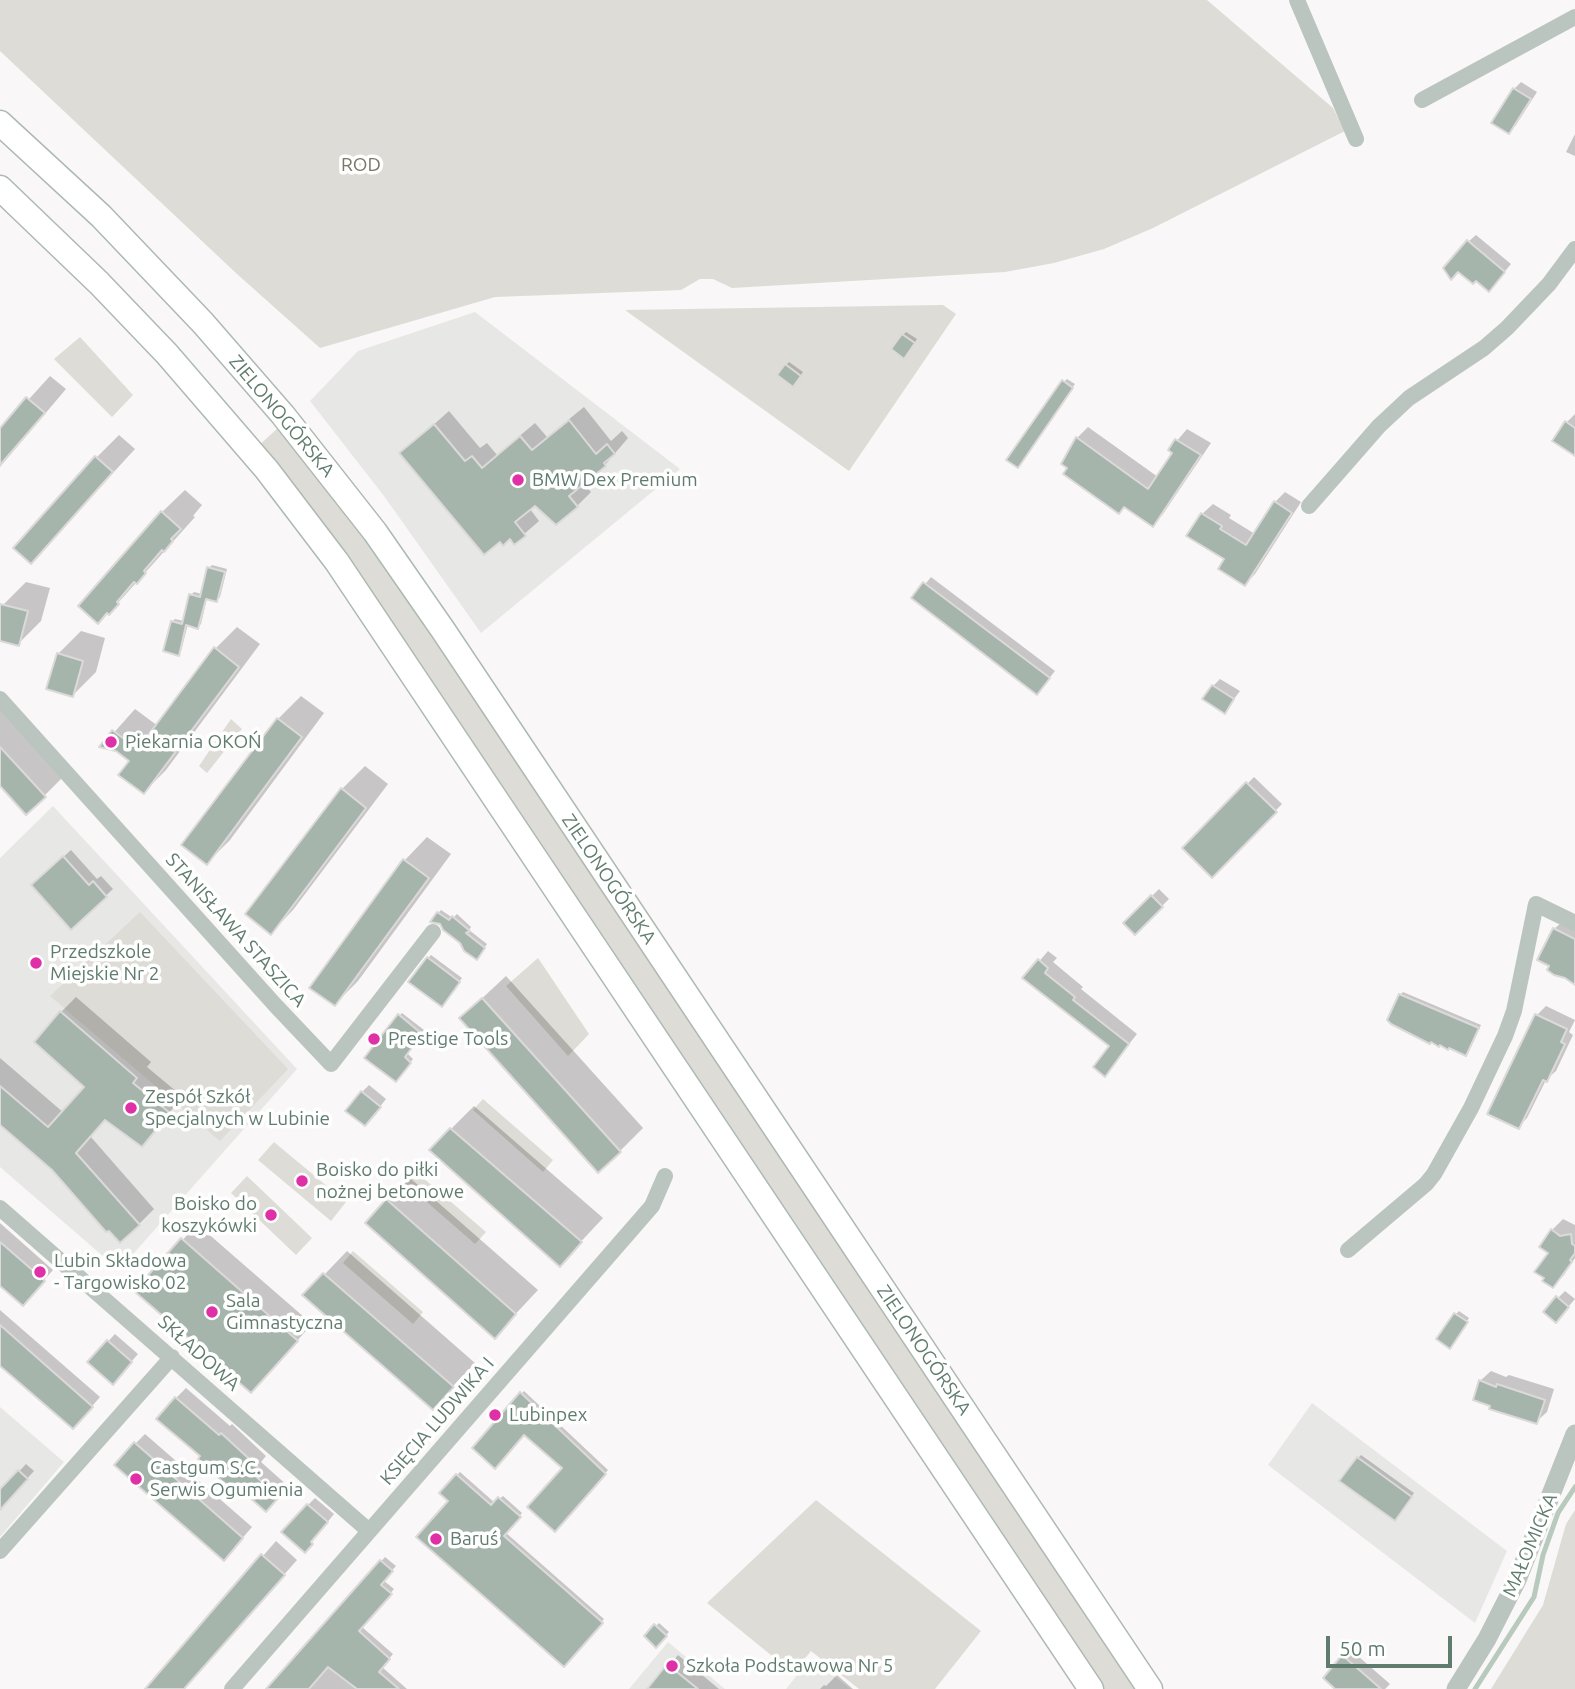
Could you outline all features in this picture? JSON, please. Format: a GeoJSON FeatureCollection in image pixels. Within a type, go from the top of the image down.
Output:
{"type":"FeatureCollection","features":[{"type":"Feature","properties":{"kind":"main road","name":"ZIELONOGÓRSKA"},"geometry":{"type":"LineString","coordinates":[[0,123],[106,221],[203,323],[283,415],[370,525],[443,630],[1150,1689]]}},
{"type":"Feature","properties":{"kind":"main road"},"geometry":{"type":"LineString","coordinates":[[0,188],[99,283],[174,362],[273,478],[354,585],[1091,1689]]}},
{"type":"Feature","properties":{"kind":"street"},"geometry":{"type":"LineString","coordinates":[[1297,0],[1356,139]]}},
{"type":"Feature","properties":{"kind":"street"},"geometry":{"type":"LineString","coordinates":[[1422,100],[1575,17]]}},
{"type":"Feature","properties":{"kind":"street"},"geometry":{"type":"LineString","coordinates":[[1309,506],[1379,426],[1409,398],[1484,348],[1507,328],[1549,284],[1575,250]]}},
{"type":"Feature","properties":{"kind":"street","name":"STANISŁAWA STASZICA"},"geometry":{"type":"LineString","coordinates":[[0,699],[331,1064],[433,932]]}},
{"type":"Feature","properties":{"kind":"street"},"geometry":{"type":"LineString","coordinates":[[1348,1250],[1426,1184],[1471,1108],[1505,1036],[1514,1010],[1536,904],[1575,923]]}},
{"type":"Feature","properties":{"kind":"street","name":"KSIĘCIA LUDWIKA I"},"geometry":{"type":"LineString","coordinates":[[232,1689],[652,1206],[665,1175]]}},
{"type":"Feature","properties":{"kind":"street","name":"SKŁADOWA"},"geometry":{"type":"LineString","coordinates":[[0,1208],[369,1531]]}},
{"type":"Feature","properties":{"kind":"street"},"geometry":{"type":"LineString","coordinates":[[0,1551],[172,1357]]}},
{"type":"Feature","properties":{"kind":"street","name":"MAŁOMICKA"},"geometry":{"type":"LineString","coordinates":[[1457,1689],[1517,1580],[1575,1434]]}},
{"type":"Feature","properties":{"kind":"shaded area"},"geometry":{"type":"Polygon","coordinates":[[[475,312],[680,469],[481,633],[384,496],[310,401],[358,351],[475,312]]]}},
{"type":"Feature","properties":{"kind":"shaded area","name":"Zespół Szkół Specjalnych w Lubinie"},"geometry":{"type":"Polygon","coordinates":[[[53,806],[297,1069],[119,1270],[0,1167],[0,858],[53,806]]]}},
{"type":"Feature","properties":{"kind":"shaded area"},"geometry":{"type":"Polygon","coordinates":[[[1312,1403],[1507,1551],[1475,1623],[1268,1465],[1312,1403]]]}},
{"type":"Feature","properties":{"kind":"shaded area"},"geometry":{"type":"Polygon","coordinates":[[[0,1407],[64,1462],[0,1537],[0,1407]]]}},
{"type":"Feature","properties":{"kind":"shaded area","name":"Szkoła Podstawowa Nr 5"},"geometry":{"type":"Polygon","coordinates":[[[668,1642],[725,1689],[629,1689],[668,1642]]]}},
{"type":"Feature","properties":{"kind":"shaded area","name":"Szkoła Podstawowa Nr 5"},"geometry":{"type":"Polygon","coordinates":[[[811,1658],[851,1689],[786,1689],[811,1658]]]}},
{"type":"Feature","properties":{"kind":"green space","name":"ROD"},"geometry":{"type":"Polygon","coordinates":[[[0,0],[1207,0],[1333,108],[1345,131],[1153,228],[1104,249],[1054,263],[1005,272],[732,288],[713,279],[700,279],[681,290],[495,297],[320,348],[237,274],[0,51],[0,0]]]}},
{"type":"Feature","properties":{"kind":"green space"},"geometry":{"type":"Polygon","coordinates":[[[943,305],[956,314],[849,471],[625,310],[943,305]]]}},
{"type":"Feature","properties":{"kind":"green space"},"geometry":{"type":"Polygon","coordinates":[[[80,337],[133,395],[112,417],[54,359],[80,337]]]}},
{"type":"Feature","properties":{"kind":"green space"},"geometry":{"type":"Polygon","coordinates":[[[278,428],[340,505],[413,609],[1138,1689],[1104,1689],[1050,1614],[257,447],[278,428]]]}},
{"type":"Feature","properties":{"kind":"green space"},"geometry":{"type":"Polygon","coordinates":[[[231,719],[242,729],[207,773],[199,766],[231,719]]]}},
{"type":"Feature","properties":{"kind":"green space"},"geometry":{"type":"Polygon","coordinates":[[[140,912],[288,1069],[220,1141],[50,996],[140,912]]]}},
{"type":"Feature","properties":{"kind":"green space"},"geometry":{"type":"Polygon","coordinates":[[[538,958],[589,1034],[568,1056],[506,986],[538,958]]]}},
{"type":"Feature","properties":{"kind":"green space"},"geometry":{"type":"Polygon","coordinates":[[[483,1099],[553,1160],[543,1172],[473,1110],[483,1099]]]}},
{"type":"Feature","properties":{"kind":"green space","name":"Boisko do piłki nożnej betonowe"},"geometry":{"type":"Polygon","coordinates":[[[274,1142],[346,1202],[331,1221],[258,1160],[274,1142]]]}},
{"type":"Feature","properties":{"kind":"green space"},"geometry":{"type":"Polygon","coordinates":[[[415,1171],[486,1232],[475,1244],[405,1183],[415,1171]]]}},
{"type":"Feature","properties":{"kind":"green space","name":"Boisko do koszykówki"},"geometry":{"type":"Polygon","coordinates":[[[247,1176],[312,1238],[296,1255],[231,1193],[247,1176]]]}},
{"type":"Feature","properties":{"kind":"green space"},"geometry":{"type":"Polygon","coordinates":[[[353,1251],[423,1312],[413,1324],[343,1263],[353,1251]]]}},
{"type":"Feature","properties":{"kind":"green space"},"geometry":{"type":"Polygon","coordinates":[[[816,1500],[981,1631],[935,1689],[859,1689],[811,1651],[793,1673],[707,1603],[816,1500]]]}},
{"type":"Feature","properties":{"kind":"green space"},"geometry":{"type":"Polygon","coordinates":[[[1575,1510],[1575,1689],[1491,1689],[1543,1605],[1566,1524],[1575,1510]]]}},
{"type":"Feature","properties":{"kind":"building"},"geometry":{"type":"Polygon","coordinates":[[[1513,88],[1531,99],[1509,134],[1491,123],[1513,88]]]}},
{"type":"Feature","properties":{"kind":"building"},"geometry":{"type":"Polygon","coordinates":[[[1467,240],[1505,272],[1489,292],[1476,281],[1473,284],[1458,272],[1451,280],[1443,268],[1467,240]]]}},
{"type":"Feature","properties":{"kind":"building"},"geometry":{"type":"Polygon","coordinates":[[[902,334],[915,343],[904,359],[891,349],[902,334]]]}},
{"type":"Feature","properties":{"kind":"building"},"geometry":{"type":"Polygon","coordinates":[[[785,364],[801,376],[793,387],[777,375],[785,364]]]}},
{"type":"Feature","properties":{"kind":"building"},"geometry":{"type":"Polygon","coordinates":[[[1062,380],[1073,388],[1018,468],[1006,460],[1062,380]]]}},
{"type":"Feature","properties":{"kind":"building"},"geometry":{"type":"Polygon","coordinates":[[[26,397],[45,413],[0,465],[0,428],[26,397]]]}},
{"type":"Feature","properties":{"kind":"building","name":"BMW Dex Premium"},"geometry":{"type":"Polygon","coordinates":[[[569,420],[596,454],[607,444],[615,454],[604,463],[606,466],[569,496],[578,507],[556,525],[535,506],[515,522],[526,536],[514,545],[510,539],[503,546],[500,542],[484,555],[399,453],[434,424],[465,461],[472,456],[482,468],[520,436],[532,450],[569,420]]]}},
{"type":"Feature","properties":{"kind":"building"},"geometry":{"type":"Polygon","coordinates":[[[1565,421],[1575,428],[1575,456],[1552,441],[1565,421]]]}},
{"type":"Feature","properties":{"kind":"building"},"geometry":{"type":"Polygon","coordinates":[[[1076,437],[1148,489],[1172,453],[1168,450],[1175,439],[1201,455],[1153,527],[1124,507],[1119,514],[1063,474],[1067,468],[1061,464],[1076,437]]]}},
{"type":"Feature","properties":{"kind":"building"},"geometry":{"type":"Polygon","coordinates":[[[95,456],[113,472],[31,564],[13,548],[95,456]]]}},
{"type":"Feature","properties":{"kind":"building"},"geometry":{"type":"Polygon","coordinates":[[[1274,501],[1292,513],[1245,586],[1218,569],[1224,559],[1186,536],[1201,513],[1246,545],[1274,501]]]}},
{"type":"Feature","properties":{"kind":"building"},"geometry":{"type":"Polygon","coordinates":[[[161,511],[181,529],[164,552],[162,550],[144,571],[146,573],[137,584],[134,582],[117,602],[119,604],[98,624],[78,606],[161,511]]]}},
{"type":"Feature","properties":{"kind":"building"},"geometry":{"type":"Polygon","coordinates":[[[207,567],[225,572],[217,602],[206,599],[198,629],[186,625],[179,656],[163,651],[171,621],[182,624],[189,594],[200,597],[207,567]]]}},
{"type":"Feature","properties":{"kind":"building"},"geometry":{"type":"Polygon","coordinates":[[[923,582],[1050,678],[1037,695],[911,598],[923,582]]]}},
{"type":"Feature","properties":{"kind":"building"},"geometry":{"type":"Polygon","coordinates":[[[0,604],[28,611],[19,646],[0,641],[0,604]]]}},
{"type":"Feature","properties":{"kind":"building"},"geometry":{"type":"Polygon","coordinates":[[[214,647],[239,667],[144,794],[118,775],[129,761],[116,751],[99,747],[112,730],[138,749],[214,647]]]}},
{"type":"Feature","properties":{"kind":"building"},"geometry":{"type":"Polygon","coordinates":[[[57,653],[83,661],[73,697],[46,689],[57,653]]]}},
{"type":"Feature","properties":{"kind":"building"},"geometry":{"type":"Polygon","coordinates":[[[1212,685],[1234,699],[1225,714],[1202,699],[1212,685]]]}},
{"type":"Feature","properties":{"kind":"building"},"geometry":{"type":"Polygon","coordinates":[[[277,718],[302,737],[207,865],[181,845],[277,718]]]}},
{"type":"Feature","properties":{"kind":"building"},"geometry":{"type":"Polygon","coordinates":[[[0,747],[46,797],[26,815],[0,786],[0,747]]]}},
{"type":"Feature","properties":{"kind":"building"},"geometry":{"type":"Polygon","coordinates":[[[1246,782],[1277,812],[1212,878],[1182,848],[1246,782]]]}},
{"type":"Feature","properties":{"kind":"building"},"geometry":{"type":"Polygon","coordinates":[[[341,788],[366,808],[271,935],[245,914],[341,788]]]}},
{"type":"Feature","properties":{"kind":"building"},"geometry":{"type":"Polygon","coordinates":[[[63,856],[89,885],[93,881],[107,897],[71,930],[31,885],[63,856]]]}},
{"type":"Feature","properties":{"kind":"building"},"geometry":{"type":"Polygon","coordinates":[[[403,859],[429,878],[335,1006],[309,988],[403,859]]]}},
{"type":"Feature","properties":{"kind":"building"},"geometry":{"type":"Polygon","coordinates":[[[1151,895],[1163,907],[1135,935],[1123,923],[1151,895]]]}},
{"type":"Feature","properties":{"kind":"building"},"geometry":{"type":"Polygon","coordinates":[[[437,912],[449,920],[452,916],[470,931],[466,933],[485,948],[477,960],[464,951],[460,943],[443,930],[440,924],[430,922],[437,912]]]}},
{"type":"Feature","properties":{"kind":"building"},"geometry":{"type":"Polygon","coordinates":[[[1553,928],[1575,939],[1575,985],[1554,975],[1547,970],[1549,966],[1537,960],[1553,928]]]}},
{"type":"Feature","properties":{"kind":"building"},"geometry":{"type":"Polygon","coordinates":[[[427,957],[460,982],[442,1007],[408,982],[427,957]]]}},
{"type":"Feature","properties":{"kind":"building"},"geometry":{"type":"Polygon","coordinates":[[[1038,959],[1048,968],[1045,973],[1075,997],[1073,1000],[1129,1044],[1105,1077],[1093,1067],[1109,1046],[1022,978],[1038,959]]]}},
{"type":"Feature","properties":{"kind":"building"},"geometry":{"type":"Polygon","coordinates":[[[1399,994],[1479,1028],[1466,1056],[1431,1042],[1430,1044],[1391,1024],[1387,1020],[1399,994]]]}},
{"type":"Feature","properties":{"kind":"building"},"geometry":{"type":"Polygon","coordinates":[[[482,998],[621,1152],[598,1173],[459,1018],[482,998]]]}},
{"type":"Feature","properties":{"kind":"building"},"geometry":{"type":"Polygon","coordinates":[[[60,1011],[137,1078],[133,1083],[170,1113],[142,1147],[105,1120],[76,1153],[140,1225],[120,1243],[109,1231],[106,1232],[52,1170],[0,1125],[0,1086],[48,1127],[84,1087],[34,1042],[60,1011]]]}},
{"type":"Feature","properties":{"kind":"building"},"geometry":{"type":"Polygon","coordinates":[[[398,1014],[422,1034],[405,1057],[411,1063],[396,1082],[364,1058],[398,1014]]]}},
{"type":"Feature","properties":{"kind":"building"},"geometry":{"type":"Polygon","coordinates":[[[1535,1014],[1567,1029],[1561,1042],[1565,1044],[1547,1082],[1543,1080],[1519,1129],[1487,1114],[1535,1014]]]}},
{"type":"Feature","properties":{"kind":"building"},"geometry":{"type":"Polygon","coordinates":[[[361,1091],[381,1107],[365,1126],[345,1111],[361,1091]]]}},
{"type":"Feature","properties":{"kind":"building"},"geometry":{"type":"Polygon","coordinates":[[[450,1128],[582,1242],[560,1267],[429,1150],[450,1128]]]}},
{"type":"Feature","properties":{"kind":"building"},"geometry":{"type":"Polygon","coordinates":[[[386,1199],[516,1314],[495,1339],[365,1223],[386,1199]]]}},
{"type":"Feature","properties":{"kind":"building"},"geometry":{"type":"Polygon","coordinates":[[[1551,1229],[1560,1236],[1571,1234],[1572,1244],[1575,1246],[1575,1253],[1570,1260],[1572,1262],[1553,1288],[1534,1272],[1548,1253],[1539,1247],[1551,1229]]]}},
{"type":"Feature","properties":{"kind":"building","name":"Sala Gimnastyczna"},"geometry":{"type":"Polygon","coordinates":[[[181,1238],[298,1341],[251,1393],[134,1291],[181,1238]]]}},
{"type":"Feature","properties":{"kind":"building"},"geometry":{"type":"Polygon","coordinates":[[[0,1242],[45,1281],[23,1306],[0,1286],[0,1242]]]}},
{"type":"Feature","properties":{"kind":"building"},"geometry":{"type":"Polygon","coordinates":[[[323,1273],[454,1387],[433,1410],[302,1295],[323,1273]]]}},
{"type":"Feature","properties":{"kind":"building"},"geometry":{"type":"Polygon","coordinates":[[[1556,1296],[1569,1307],[1556,1323],[1543,1312],[1556,1296]]]}},
{"type":"Feature","properties":{"kind":"building"},"geometry":{"type":"Polygon","coordinates":[[[1454,1313],[1468,1322],[1450,1349],[1436,1339],[1454,1313]]]}},
{"type":"Feature","properties":{"kind":"building"},"geometry":{"type":"Polygon","coordinates":[[[0,1325],[93,1407],[73,1429],[0,1366],[0,1325]]]}},
{"type":"Feature","properties":{"kind":"building"},"geometry":{"type":"Polygon","coordinates":[[[107,1340],[132,1362],[113,1385],[87,1362],[107,1340]]]}},
{"type":"Feature","properties":{"kind":"building"},"geometry":{"type":"Polygon","coordinates":[[[1479,1380],[1545,1400],[1537,1424],[1489,1409],[1490,1406],[1473,1400],[1479,1380]]]}},
{"type":"Feature","properties":{"kind":"building"},"geometry":{"type":"Polygon","coordinates":[[[520,1392],[606,1474],[555,1532],[527,1507],[562,1468],[524,1435],[495,1469],[472,1448],[520,1392]]]}},
{"type":"Feature","properties":{"kind":"building"},"geometry":{"type":"Polygon","coordinates":[[[175,1397],[219,1435],[221,1433],[258,1467],[252,1473],[279,1497],[266,1512],[239,1488],[236,1491],[222,1481],[198,1459],[200,1456],[156,1419],[175,1397]]]}},
{"type":"Feature","properties":{"kind":"building"},"geometry":{"type":"Polygon","coordinates":[[[134,1442],[243,1538],[224,1561],[114,1465],[134,1442]]]}},
{"type":"Feature","properties":{"kind":"building"},"geometry":{"type":"Polygon","coordinates":[[[1357,1457],[1412,1497],[1395,1521],[1339,1481],[1357,1457]]]}},
{"type":"Feature","properties":{"kind":"building"},"geometry":{"type":"Polygon","coordinates":[[[18,1470],[28,1479],[0,1510],[0,1489],[18,1470]]]}},
{"type":"Feature","properties":{"kind":"building"},"geometry":{"type":"Polygon","coordinates":[[[456,1474],[491,1505],[498,1497],[521,1517],[504,1536],[603,1623],[564,1667],[416,1537],[448,1501],[439,1493],[456,1474]]]}},
{"type":"Feature","properties":{"kind":"building"},"geometry":{"type":"Polygon","coordinates":[[[307,1504],[328,1522],[305,1553],[281,1532],[307,1504]]]}},
{"type":"Feature","properties":{"kind":"building"},"geometry":{"type":"Polygon","coordinates":[[[261,1554],[285,1575],[184,1689],[145,1689],[261,1554]]]}},
{"type":"Feature","properties":{"kind":"building"},"geometry":{"type":"Polygon","coordinates":[[[380,1560],[393,1571],[381,1585],[392,1594],[359,1631],[390,1659],[379,1672],[399,1689],[357,1689],[328,1667],[309,1689],[266,1689],[380,1560]]]}},
{"type":"Feature","properties":{"kind":"building"},"geometry":{"type":"Polygon","coordinates":[[[654,1624],[667,1636],[656,1648],[644,1636],[654,1624]]]}},
{"type":"Feature","properties":{"kind":"building"},"geometry":{"type":"Polygon","coordinates":[[[1342,1655],[1381,1689],[1335,1689],[1323,1678],[1342,1655]]]}},
{"type":"Feature","properties":{"kind":"building"},"geometry":{"type":"Polygon","coordinates":[[[667,1664],[698,1689],[647,1689],[667,1664]]]}},
{"type":"Feature","properties":{"kind":"waterway"},"geometry":{"type":"LineString","coordinates":[[1475,1689],[1534,1597],[1543,1555],[1558,1513],[1575,1487]]}},
{"type":"Feature","properties":{"kind":"place","name":"BMW Dex Premium"},"geometry":{"type":"Point","coordinates":[518,480]}},
{"type":"Feature","properties":{"kind":"place","name":"Piekarnia OKOŃ"},"geometry":{"type":"Point","coordinates":[111,742]}},
{"type":"Feature","properties":{"kind":"place","name":"Przedszkole Miejskie Nr 2"},"geometry":{"type":"Point","coordinates":[36,963]}},
{"type":"Feature","properties":{"kind":"place","name":"Prestige Tools"},"geometry":{"type":"Point","coordinates":[374,1039]}},
{"type":"Feature","properties":{"kind":"place","name":"Zespół Szkół Specjalnych w Lubinie"},"geometry":{"type":"Point","coordinates":[131,1108]}},
{"type":"Feature","properties":{"kind":"place","name":"Boisko do piłki nożnej betonowe"},"geometry":{"type":"Point","coordinates":[302,1181]}},
{"type":"Feature","properties":{"kind":"place","name":"Boisko do koszykówki"},"geometry":{"type":"Point","coordinates":[271,1215]}},
{"type":"Feature","properties":{"kind":"place","name":"Lubin Składowa - Targowisko 02"},"geometry":{"type":"Point","coordinates":[40,1272]}},
{"type":"Feature","properties":{"kind":"place","name":"Sala Gimnastyczna"},"geometry":{"type":"Point","coordinates":[212,1312]}},
{"type":"Feature","properties":{"kind":"place","name":"Lubinpex"},"geometry":{"type":"Point","coordinates":[495,1415]}},
{"type":"Feature","properties":{"kind":"place","name":"Castgum S.C. Serwis Ogumienia"},"geometry":{"type":"Point","coordinates":[136,1479]}},
{"type":"Feature","properties":{"kind":"place","name":"Baruś"},"geometry":{"type":"Point","coordinates":[436,1539]}},
{"type":"Feature","properties":{"kind":"place","name":"Szkoła Podstawowa Nr 5"},"geometry":{"type":"Point","coordinates":[672,1666]}}]}
